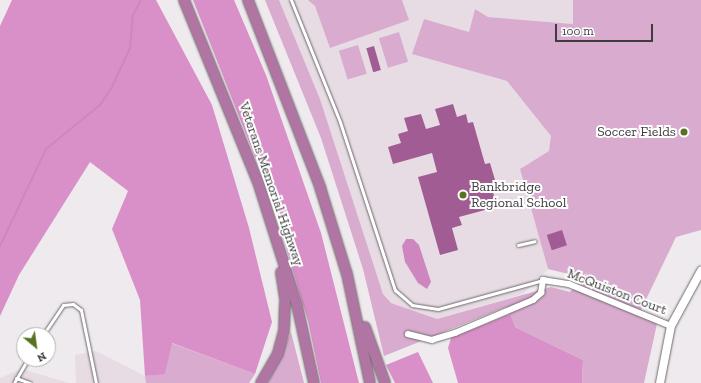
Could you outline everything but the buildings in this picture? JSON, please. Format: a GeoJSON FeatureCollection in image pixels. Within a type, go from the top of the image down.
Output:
{"type":"FeatureCollection","features":[{"type":"Feature","properties":{"kind":"highway","name":"Veterans Memorial Highway"},"geometry":{"type":"LineString","coordinates":[[184,0],[232,111],[282,258],[314,383]]}},
{"type":"Feature","properties":{"kind":"highway"},"geometry":{"type":"LineString","coordinates":[[248,0],[306,146],[356,312],[370,383]]}},
{"type":"Feature","properties":{"kind":"highway"},"geometry":{"type":"LineString","coordinates":[[261,383],[278,353],[284,331],[282,258]]}},
{"type":"Feature","properties":{"kind":"highway"},"geometry":{"type":"LineString","coordinates":[[356,312],[362,319],[385,383]]}},
{"type":"Feature","properties":{"kind":"street"},"geometry":{"type":"LineString","coordinates":[[660,383],[671,326],[701,271]]}},
{"type":"Feature","properties":{"kind":"street","name":"McQuiston Court"},"geometry":{"type":"LineString","coordinates":[[543,280],[569,284],[671,326]]}},
{"type":"Feature","properties":{"kind":"street"},"geometry":{"type":"LineString","coordinates":[[408,334],[432,340],[455,333],[533,300],[541,292],[543,280]]}},
{"type":"Feature","properties":{"kind":"lane"},"geometry":{"type":"LineString","coordinates":[[291,0],[340,122],[395,290],[412,305],[438,309],[543,280]]}},
{"type":"Feature","properties":{"kind":"lane"},"geometry":{"type":"LineString","coordinates":[[518,245],[535,241]]}},
{"type":"Feature","properties":{"kind":"lane"},"geometry":{"type":"LineString","coordinates":[[49,327],[63,306],[73,304],[81,310],[96,383]]}},
{"type":"Feature","properties":{"kind":"lane"},"geometry":{"type":"LineString","coordinates":[[14,383],[23,367]]}},
{"type":"Feature","properties":{"kind":"lane"},"geometry":{"type":"LineString","coordinates":[[16,378],[30,383]]}},
{"type":"Feature","properties":{"kind":"shaded area"},"geometry":{"type":"Polygon","coordinates":[[[12,0],[156,0],[212,105],[249,228],[272,322],[255,374],[172,343],[165,374],[145,376],[140,300],[112,229],[128,191],[90,162],[19,275],[0,316],[0,26],[12,0]]]}},
{"type":"Feature","properties":{"kind":"shaded area"},"geometry":{"type":"Polygon","coordinates":[[[193,0],[234,0],[266,75],[321,233],[359,383],[321,383],[308,321],[272,200],[193,0]]]}},
{"type":"Feature","properties":{"kind":"shaded area"},"geometry":{"type":"Polygon","coordinates":[[[265,0],[279,0],[320,99],[383,294],[391,303],[437,319],[551,287],[570,292],[588,272],[581,277],[548,269],[520,169],[549,151],[551,136],[507,81],[412,54],[424,19],[469,32],[475,9],[488,17],[573,24],[573,0],[701,0],[701,230],[676,237],[640,312],[658,319],[644,383],[582,383],[583,360],[515,327],[506,307],[384,356],[363,269],[321,138],[265,0]]]}},
{"type":"Feature","properties":{"kind":"shaded area"},"geometry":{"type":"Polygon","coordinates":[[[279,0],[573,0],[574,24],[488,17],[475,9],[469,32],[424,19],[412,54],[507,81],[552,136],[549,151],[520,169],[548,269],[523,294],[437,319],[391,303],[383,294],[320,99],[279,0]]]}},
{"type":"Feature","properties":{"kind":"shaded area"},"geometry":{"type":"Polygon","coordinates":[[[308,0],[402,0],[409,20],[330,48],[315,6],[308,0]]]}},
{"type":"Feature","properties":{"kind":"shaded area"},"geometry":{"type":"Polygon","coordinates":[[[399,32],[408,62],[388,68],[379,38],[399,32]]]}},
{"type":"Feature","properties":{"kind":"shaded area"},"geometry":{"type":"Polygon","coordinates":[[[358,45],[367,74],[348,80],[339,51],[358,45]]]}},
{"type":"Feature","properties":{"kind":"shaded area"},"geometry":{"type":"Polygon","coordinates":[[[406,239],[413,239],[419,245],[431,282],[427,289],[418,283],[405,262],[402,246],[406,239]]]}},
{"type":"Feature","properties":{"kind":"shaded area"},"geometry":{"type":"Polygon","coordinates":[[[510,314],[515,327],[583,360],[582,383],[458,383],[448,348],[451,338],[510,314]]]}},
{"type":"Feature","properties":{"kind":"shaded area"},"geometry":{"type":"Polygon","coordinates":[[[291,332],[304,383],[268,383],[291,332]]]}},
{"type":"Feature","properties":{"kind":"shaded area"},"geometry":{"type":"Polygon","coordinates":[[[171,343],[255,374],[249,383],[146,383],[145,376],[165,373],[171,343]]]}},
{"type":"Feature","properties":{"kind":"shaded area"},"geometry":{"type":"Polygon","coordinates":[[[96,351],[145,376],[146,383],[76,383],[75,355],[96,351]]]}},
{"type":"Feature","properties":{"kind":"shaded area"},"geometry":{"type":"Polygon","coordinates":[[[418,352],[433,383],[395,383],[386,365],[418,352]]]}},
{"type":"Feature","properties":{"kind":"shaded area"},"geometry":{"type":"Polygon","coordinates":[[[22,369],[69,383],[0,383],[0,378],[22,369]]]}},
{"type":"Feature","properties":{"kind":"waterway"},"geometry":{"type":"LineString","coordinates":[[0,246],[46,149],[100,105],[112,87],[130,48],[133,15],[141,0]]}},
{"type":"Feature","properties":{"kind":"place","name":"Soccer Fields"},"geometry":{"type":"Point","coordinates":[684,132]}},
{"type":"Feature","properties":{"kind":"place","name":"Bankbridge Regional School"},"geometry":{"type":"Point","coordinates":[463,195]}}]}
